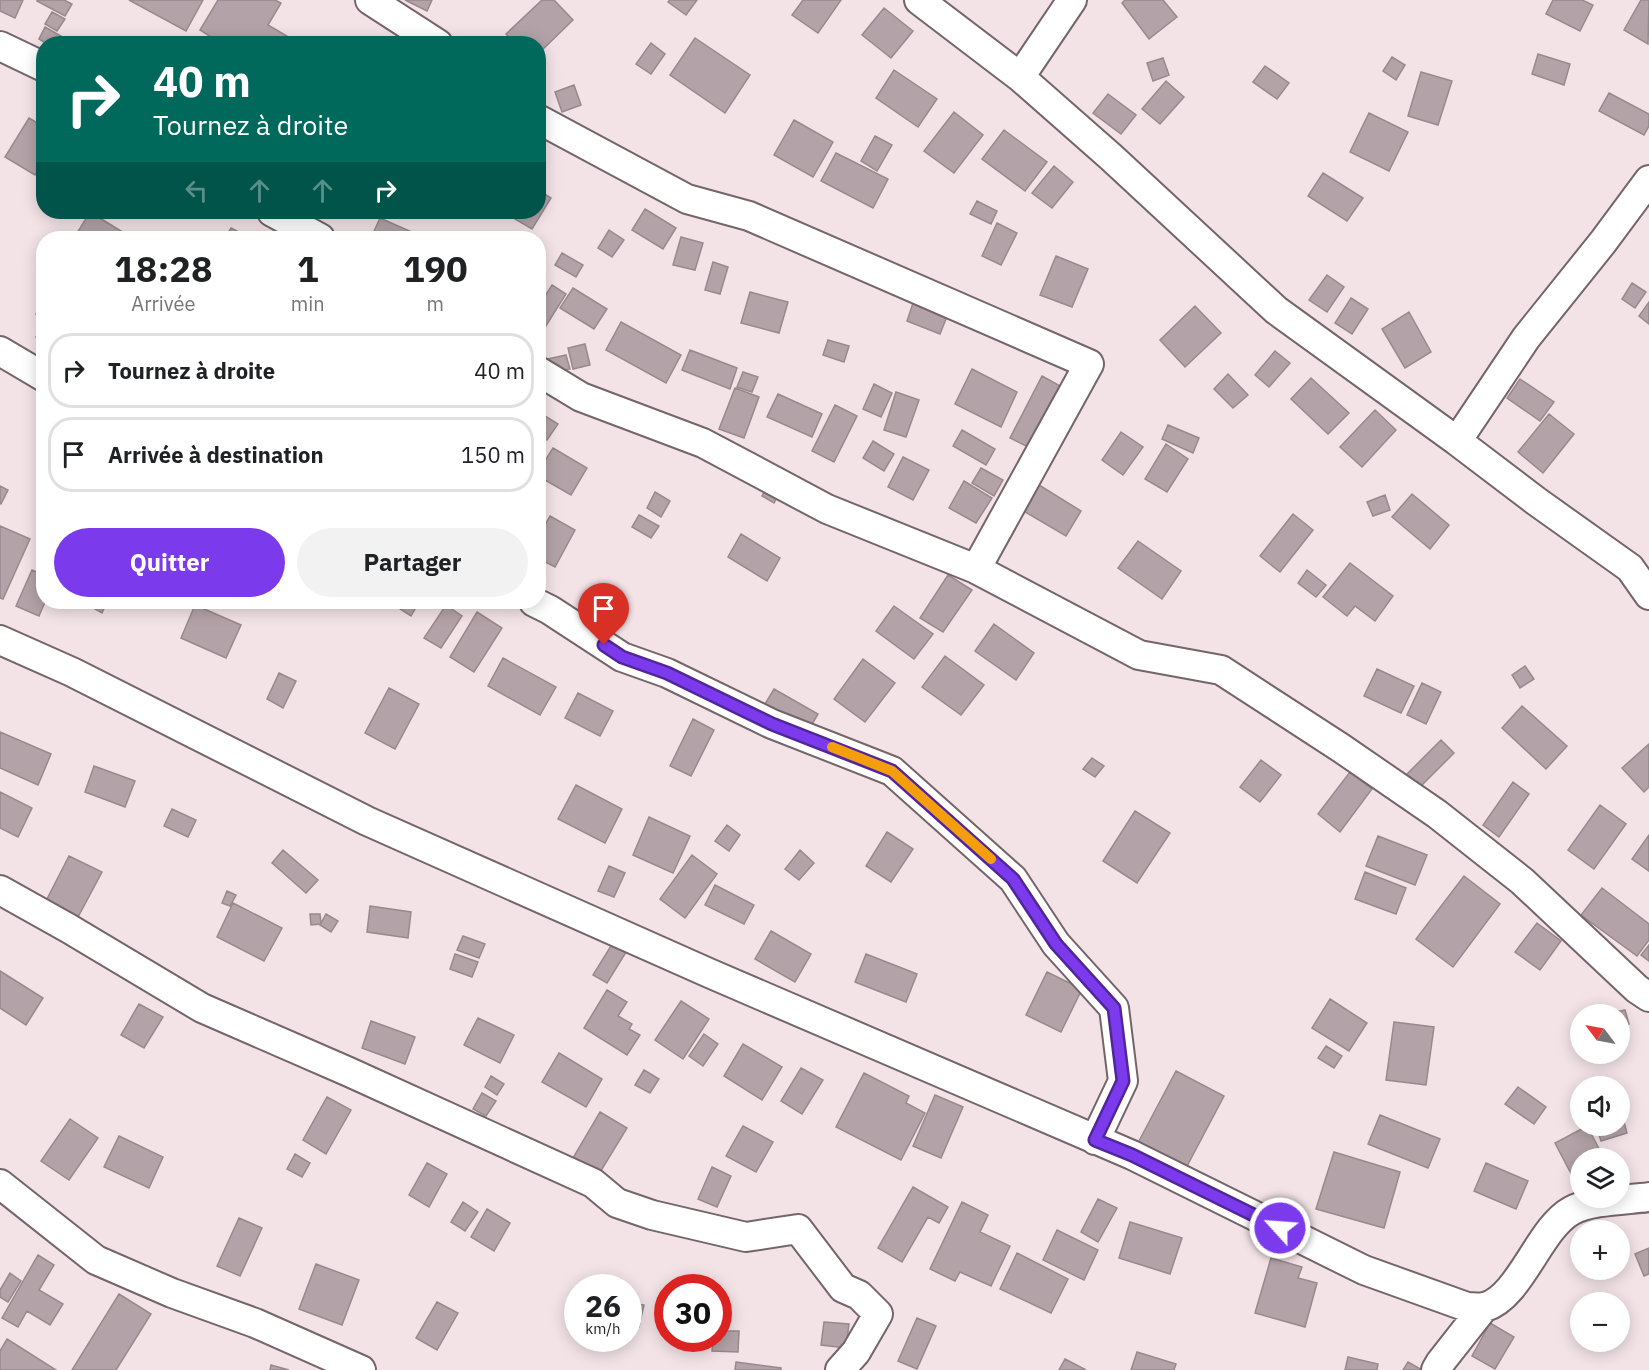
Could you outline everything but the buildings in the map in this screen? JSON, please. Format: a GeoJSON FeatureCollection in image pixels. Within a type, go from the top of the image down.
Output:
{"type":"FeatureCollection","features":[{"type":"Feature","properties":{"kind":"street"},"geometry":{"type":"LineString","coordinates":[[370,0],[426,36]]}},
{"type":"Feature","properties":{"kind":"street"},"geometry":{"type":"LineString","coordinates":[[919,0],[1020,77],[1111,157],[1276,310],[1630,568],[1649,595]]}},
{"type":"Feature","properties":{"kind":"street"},"geometry":{"type":"LineString","coordinates":[[1020,77],[1072,0]]}},
{"type":"Feature","properties":{"kind":"street"},"geometry":{"type":"LineString","coordinates":[[0,46],[36,63]]}},
{"type":"Feature","properties":{"kind":"street"},"geometry":{"type":"LineString","coordinates":[[546,123],[687,199],[748,216],[1089,364],[976,569]]}},
{"type":"Feature","properties":{"kind":"street"},"geometry":{"type":"LineString","coordinates":[[1457,441],[1526,338],[1649,180]]}},
{"type":"Feature","properties":{"kind":"street"},"geometry":{"type":"LineString","coordinates":[[285,219],[307,231]]}},
{"type":"Feature","properties":{"kind":"street"},"geometry":{"type":"LineString","coordinates":[[0,351],[36,372]]}},
{"type":"Feature","properties":{"kind":"street"},"geometry":{"type":"LineString","coordinates":[[546,376],[581,397],[703,443],[827,509],[976,569],[1139,655],[1221,670],[1437,814],[1522,881],[1637,989],[1649,997]]}},
{"type":"Feature","properties":{"kind":"street"},"geometry":{"type":"LineString","coordinates":[[546,608],[622,657],[667,673],[772,724],[892,771],[1013,879],[1056,944],[1114,1008],[1123,1081],[1095,1140]]}},
{"type":"Feature","properties":{"kind":"street"},"geometry":{"type":"LineString","coordinates":[[0,640],[72,672],[367,821],[710,973],[1132,1155],[1364,1270],[1467,1306],[1484,1307]]}},
{"type":"Feature","properties":{"kind":"street"},"geometry":{"type":"LineString","coordinates":[[0,890],[202,1008],[593,1183],[616,1203],[652,1215],[746,1237],[798,1229],[843,1288],[859,1295],[878,1314],[856,1352],[840,1370]]}},
{"type":"Feature","properties":{"kind":"street"},"geometry":{"type":"LineString","coordinates":[[0,1184],[96,1260],[172,1293],[255,1323],[361,1370]]}},
{"type":"Feature","properties":{"kind":"street"},"geometry":{"type":"LineString","coordinates":[[1436,1370],[1484,1307],[1497,1301],[1512,1286],[1556,1223],[1569,1211],[1588,1204],[1649,1197]]}},
{"type":"Feature","properties":{"kind":"slow traffic"},"geometry":{"type":"LineString","coordinates":[[832,747],[892,771],[991,859]]}},
{"type":"Feature","properties":{"kind":"route"},"geometry":{"type":"LineString","coordinates":[[604,645],[622,657],[667,673],[772,724],[892,771],[1013,879],[1056,944],[1114,1008],[1123,1081],[1095,1140],[1132,1155],[1280,1228]]}}]}
